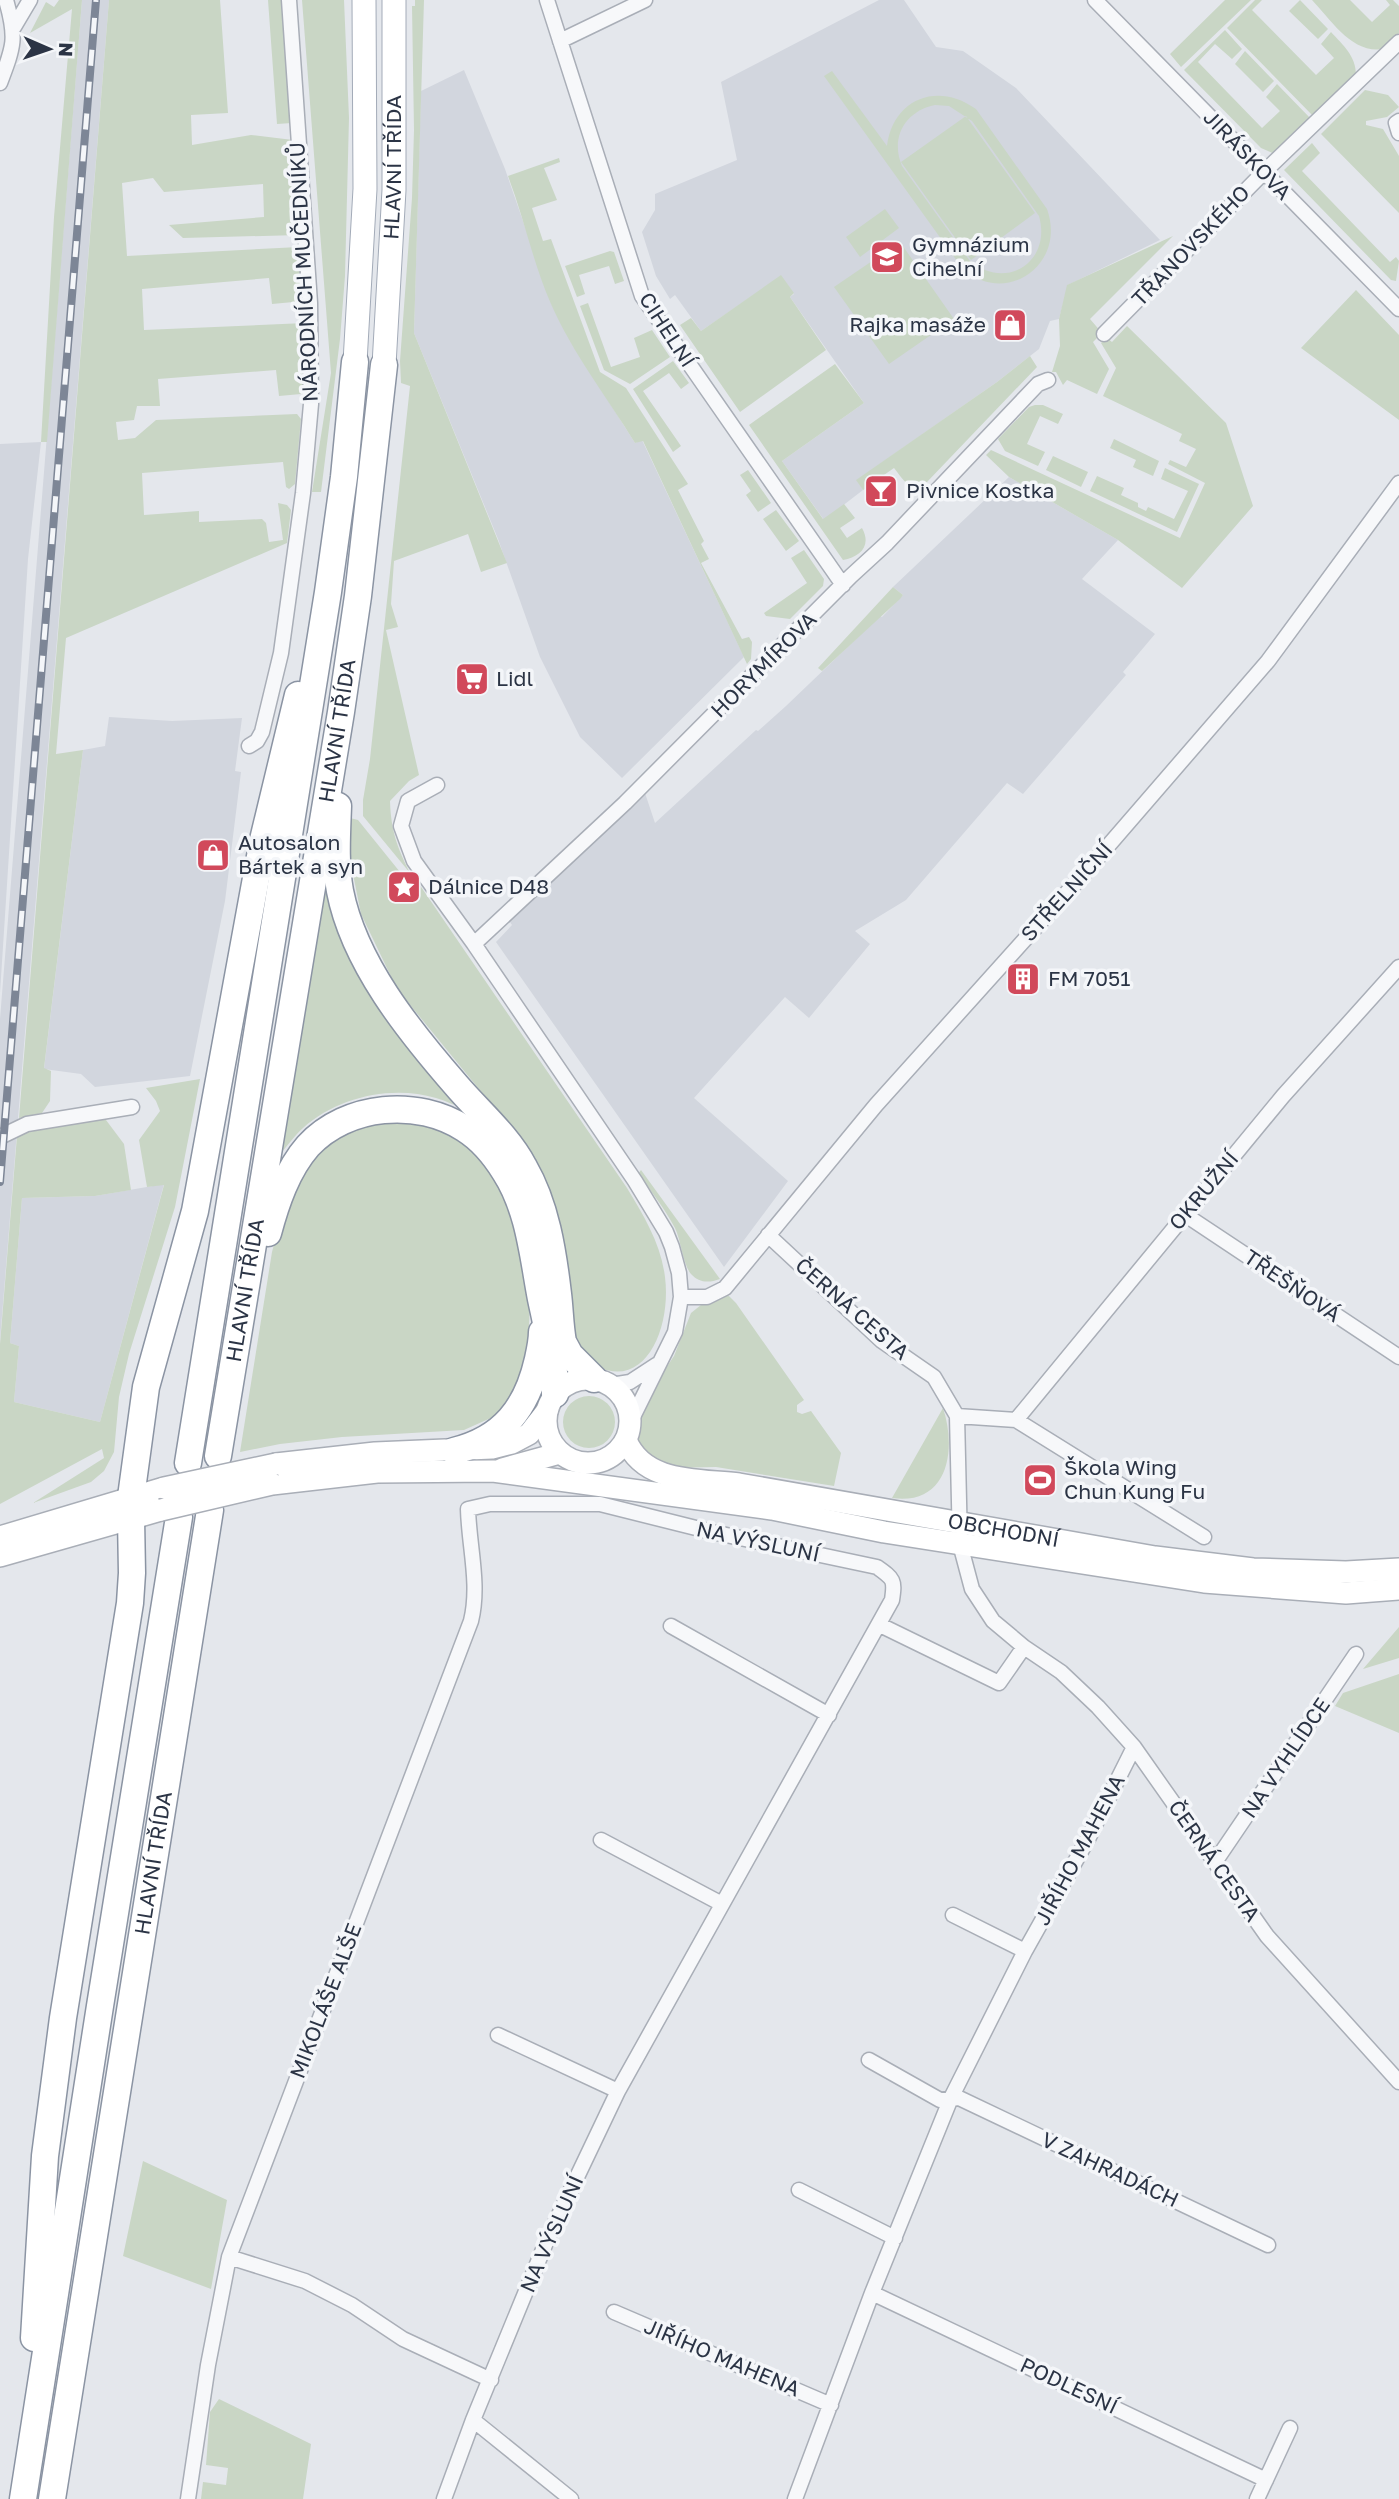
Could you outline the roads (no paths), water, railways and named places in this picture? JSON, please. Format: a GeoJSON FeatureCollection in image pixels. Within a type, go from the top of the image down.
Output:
{"type":"FeatureCollection","features":[{"type":"Feature","properties":{"kind":"highway"},"geometry":{"type":"LineString","coordinates":[[188,1462],[328,592],[345,466],[355,362]]}},
{"type":"Feature","properties":{"kind":"highway","name":"HLAVNÍ TŘÍDA"},"geometry":{"type":"LineString","coordinates":[[218,1456],[341,712],[372,481],[384,365]]}},
{"type":"Feature","properties":{"kind":"highway"},"geometry":{"type":"LineString","coordinates":[[32,2443],[35,2302],[46,2156],[63,2018],[130,1603],[131,1508],[146,1387],[195,1211],[263,840],[290,722],[328,592]]}},
{"type":"Feature","properties":{"kind":"highway"},"geometry":{"type":"LineString","coordinates":[[341,712],[338,863],[340,891],[354,937],[396,1011],[456,1086],[508,1142],[523,1165],[538,1193],[552,1250],[563,1342],[570,1355],[602,1382]]}},
{"type":"Feature","properties":{"kind":"highway"},"geometry":{"type":"LineString","coordinates":[[235,1356],[271,1221],[291,1172],[309,1146],[341,1121],[369,1111],[404,1110],[438,1116],[468,1131],[484,1145],[506,1173],[519,1199],[554,1352],[551,1403]]}},
{"type":"Feature","properties":{"kind":"highway"},"geometry":{"type":"LineString","coordinates":[[454,1451],[479,1443],[499,1431],[523,1401],[534,1378],[542,1337],[542,1302]]}},
{"type":"Feature","properties":{"kind":"highway","name":"HLAVNÍ TŘÍDA"},"geometry":{"type":"LineString","coordinates":[[52,2499],[210,1510]]}},
{"type":"Feature","properties":{"kind":"highway"},"geometry":{"type":"LineString","coordinates":[[23,2499],[170,1513]]}},
{"type":"Feature","properties":{"kind":"main road"},"geometry":{"type":"LineString","coordinates":[[355,362],[365,189],[365,0]]}},
{"type":"Feature","properties":{"kind":"main road","name":"HLAVNÍ TŘÍDA"},"geometry":{"type":"LineString","coordinates":[[384,365],[394,190],[394,0]]}},
{"type":"Feature","properties":{"kind":"main road"},"geometry":{"type":"LineString","coordinates":[[0,1556],[131,1508],[164,1488],[274,1474],[363,1454],[454,1451],[492,1448],[512,1443],[529,1434],[551,1403],[572,1381],[602,1382],[622,1395],[628,1407],[628,1430],[614,1455],[594,1463],[582,1463],[560,1452],[547,1434],[551,1403]]}},
{"type":"Feature","properties":{"kind":"main road","name":"OBCHODNÍ"},"geometry":{"type":"LineString","coordinates":[[628,1430],[638,1460],[663,1475],[739,1484],[959,1534],[1204,1582],[1346,1593],[1399,1588]]}},
{"type":"Feature","properties":{"kind":"main road"},"geometry":{"type":"LineString","coordinates":[[493,1471],[560,1452]]}},
{"type":"Feature","properties":{"kind":"main road"},"geometry":{"type":"LineString","coordinates":[[594,1463],[687,1497]]}},
{"type":"Feature","properties":{"kind":"main road"},"geometry":{"type":"LineString","coordinates":[[0,1537],[131,1508],[170,1513],[274,1474],[493,1471],[687,1497]]}},
{"type":"Feature","properties":{"kind":"main road","name":"OBCHODNÍ"},"geometry":{"type":"LineString","coordinates":[[687,1497],[772,1509],[884,1532],[959,1534],[1253,1569],[1346,1572],[1399,1569]]}},
{"type":"Feature","properties":{"kind":"street"},"geometry":{"type":"LineString","coordinates":[[0,83],[14,48],[14,27],[6,0]]}},
{"type":"Feature","properties":{"kind":"street"},"geometry":{"type":"LineString","coordinates":[[14,27],[30,0]]}},
{"type":"Feature","properties":{"kind":"street","name":"NÁRODNÍCH MUČEDNÍKŮ"},"geometry":{"type":"LineString","coordinates":[[249,746],[257,741],[265,722],[281,653],[303,493],[311,404],[310,303],[289,0]]}},
{"type":"Feature","properties":{"kind":"street","name":"CIHELNÍ"},"geometry":{"type":"LineString","coordinates":[[547,0],[642,296],[843,585]]}},
{"type":"Feature","properties":{"kind":"street"},"geometry":{"type":"LineString","coordinates":[[560,41],[645,0]]}},
{"type":"Feature","properties":{"kind":"street","name":"JIRÁSKOVA"},"geometry":{"type":"LineString","coordinates":[[1095,0],[1399,309]]}},
{"type":"Feature","properties":{"kind":"street","name":"TŘANOVSKÉHO"},"geometry":{"type":"LineString","coordinates":[[1104,334],[1264,172],[1399,42]]}},
{"type":"Feature","properties":{"kind":"street"},"geometry":{"type":"LineString","coordinates":[[1399,121],[1396,123],[1399,134]]}},
{"type":"Feature","properties":{"kind":"street","name":"HORYMÍROVA"},"geometry":{"type":"LineString","coordinates":[[474,944],[625,803],[887,543],[1038,384],[1048,380]]}},
{"type":"Feature","properties":{"kind":"street","name":"STŘELNIČNÍ"},"geometry":{"type":"LineString","coordinates":[[681,1297],[707,1297],[724,1288],[877,1105],[1089,868],[1268,661],[1399,483]]}},
{"type":"Feature","properties":{"kind":"street"},"geometry":{"type":"LineString","coordinates":[[437,785],[408,801],[401,826],[414,861],[474,944],[627,1170],[666,1232],[676,1259],[681,1297],[675,1332],[637,1405],[628,1430]]}},
{"type":"Feature","properties":{"kind":"street","name":"OKRUŽNÍ"},"geometry":{"type":"LineString","coordinates":[[1016,1420],[1283,1096],[1399,967]]}},
{"type":"Feature","properties":{"kind":"street"},"geometry":{"type":"LineString","coordinates":[[0,1137],[27,1125],[132,1107]]}},
{"type":"Feature","properties":{"kind":"street","name":"TŘEŠŇOVÁ"},"geometry":{"type":"LineString","coordinates":[[1184,1214],[1399,1357]]}},
{"type":"Feature","properties":{"kind":"street","name":"ČERNÁ CESTA"},"geometry":{"type":"LineString","coordinates":[[768,1236],[882,1341],[934,1377],[957,1416],[959,1534],[972,1589],[993,1621],[1024,1647],[1061,1672],[1098,1707],[1134,1747],[1267,1936],[1399,2082]]}},
{"type":"Feature","properties":{"kind":"street"},"geometry":{"type":"LineString","coordinates":[[602,1382],[630,1382],[663,1359]]}},
{"type":"Feature","properties":{"kind":"street"},"geometry":{"type":"LineString","coordinates":[[957,1416],[1016,1420],[1204,1537]]}},
{"type":"Feature","properties":{"kind":"street","name":"NA VÝSLUNÍ"},"geometry":{"type":"LineString","coordinates":[[444,2499],[473,2420],[547,2240],[618,2091],[880,1625],[892,1600],[894,1585],[892,1578],[877,1567],[712,1532],[600,1504],[490,1504],[468,1509]]}},
{"type":"Feature","properties":{"kind":"street","name":"MIKOLÁŠE ALŠE"},"geometry":{"type":"LineString","coordinates":[[188,2499],[208,2365],[229,2257],[471,1620],[475,1604],[475,1575],[468,1532],[468,1509]]}},
{"type":"Feature","properties":{"kind":"street"},"geometry":{"type":"LineString","coordinates":[[880,1625],[999,1683],[1024,1647]]}},
{"type":"Feature","properties":{"kind":"street"},"geometry":{"type":"LineString","coordinates":[[671,1626],[829,1715]]}},
{"type":"Feature","properties":{"kind":"street","name":"NA VYHLÍDCE"},"geometry":{"type":"LineString","coordinates":[[1215,1862],[1356,1654]]}},
{"type":"Feature","properties":{"kind":"street","name":"JIŘÍHO MAHENA"},"geometry":{"type":"LineString","coordinates":[[795,2499],[872,2293],[951,2098],[1025,1951],[1089,1837],[1134,1747]]}},
{"type":"Feature","properties":{"kind":"street"},"geometry":{"type":"LineString","coordinates":[[601,1840],[722,1905]]}},
{"type":"Feature","properties":{"kind":"street"},"geometry":{"type":"LineString","coordinates":[[953,1915],[1025,1951]]}},
{"type":"Feature","properties":{"kind":"street"},"geometry":{"type":"LineString","coordinates":[[498,2035],[618,2091]]}},
{"type":"Feature","properties":{"kind":"street"},"geometry":{"type":"LineString","coordinates":[[869,2060],[940,2100],[951,2098]]}},
{"type":"Feature","properties":{"kind":"street","name":"V ZAHRADÁCH"},"geometry":{"type":"LineString","coordinates":[[951,2098],[959,2098],[1268,2245]]}},
{"type":"Feature","properties":{"kind":"street"},"geometry":{"type":"LineString","coordinates":[[799,2190],[895,2238]]}},
{"type":"Feature","properties":{"kind":"street"},"geometry":{"type":"LineString","coordinates":[[229,2257],[305,2281],[352,2305],[403,2339],[491,2380]]}},
{"type":"Feature","properties":{"kind":"street","name":"PODLESNÍ"},"geometry":{"type":"LineString","coordinates":[[872,2293],[1266,2480]]}},
{"type":"Feature","properties":{"kind":"street","name":"JIŘÍHO MAHENA"},"geometry":{"type":"LineString","coordinates":[[614,2312],[831,2405]]}},
{"type":"Feature","properties":{"kind":"street"},"geometry":{"type":"LineString","coordinates":[[473,2420],[571,2499]]}},
{"type":"Feature","properties":{"kind":"street"},"geometry":{"type":"LineString","coordinates":[[1257,2499],[1290,2428]]}},
{"type":"Feature","properties":{"kind":"railway"},"geometry":{"type":"LineString","coordinates":[[0,1182],[96,0]]}},
{"type":"Feature","properties":{"kind":"place","name":"Gymnázium Cihelní"},"geometry":{"type":"Point","coordinates":[887,257]}},
{"type":"Feature","properties":{"kind":"place","name":"Rajka masáže"},"geometry":{"type":"Point","coordinates":[1010,325]}},
{"type":"Feature","properties":{"kind":"place","name":"Pivnice Kostka"},"geometry":{"type":"Point","coordinates":[881,491]}},
{"type":"Feature","properties":{"kind":"place","name":"Lidl"},"geometry":{"type":"Point","coordinates":[472,679]}},
{"type":"Feature","properties":{"kind":"place","name":"Autosalon Bártek a syn"},"geometry":{"type":"Point","coordinates":[213,855]}},
{"type":"Feature","properties":{"kind":"place","name":"Dálnice D48"},"geometry":{"type":"Point","coordinates":[404,887]}},
{"type":"Feature","properties":{"kind":"place","name":"FM 7051"},"geometry":{"type":"Point","coordinates":[1023,979]}},
{"type":"Feature","properties":{"kind":"place","name":"Škola Wing Chun Kung Fu"},"geometry":{"type":"Point","coordinates":[1040,1480]}}]}
